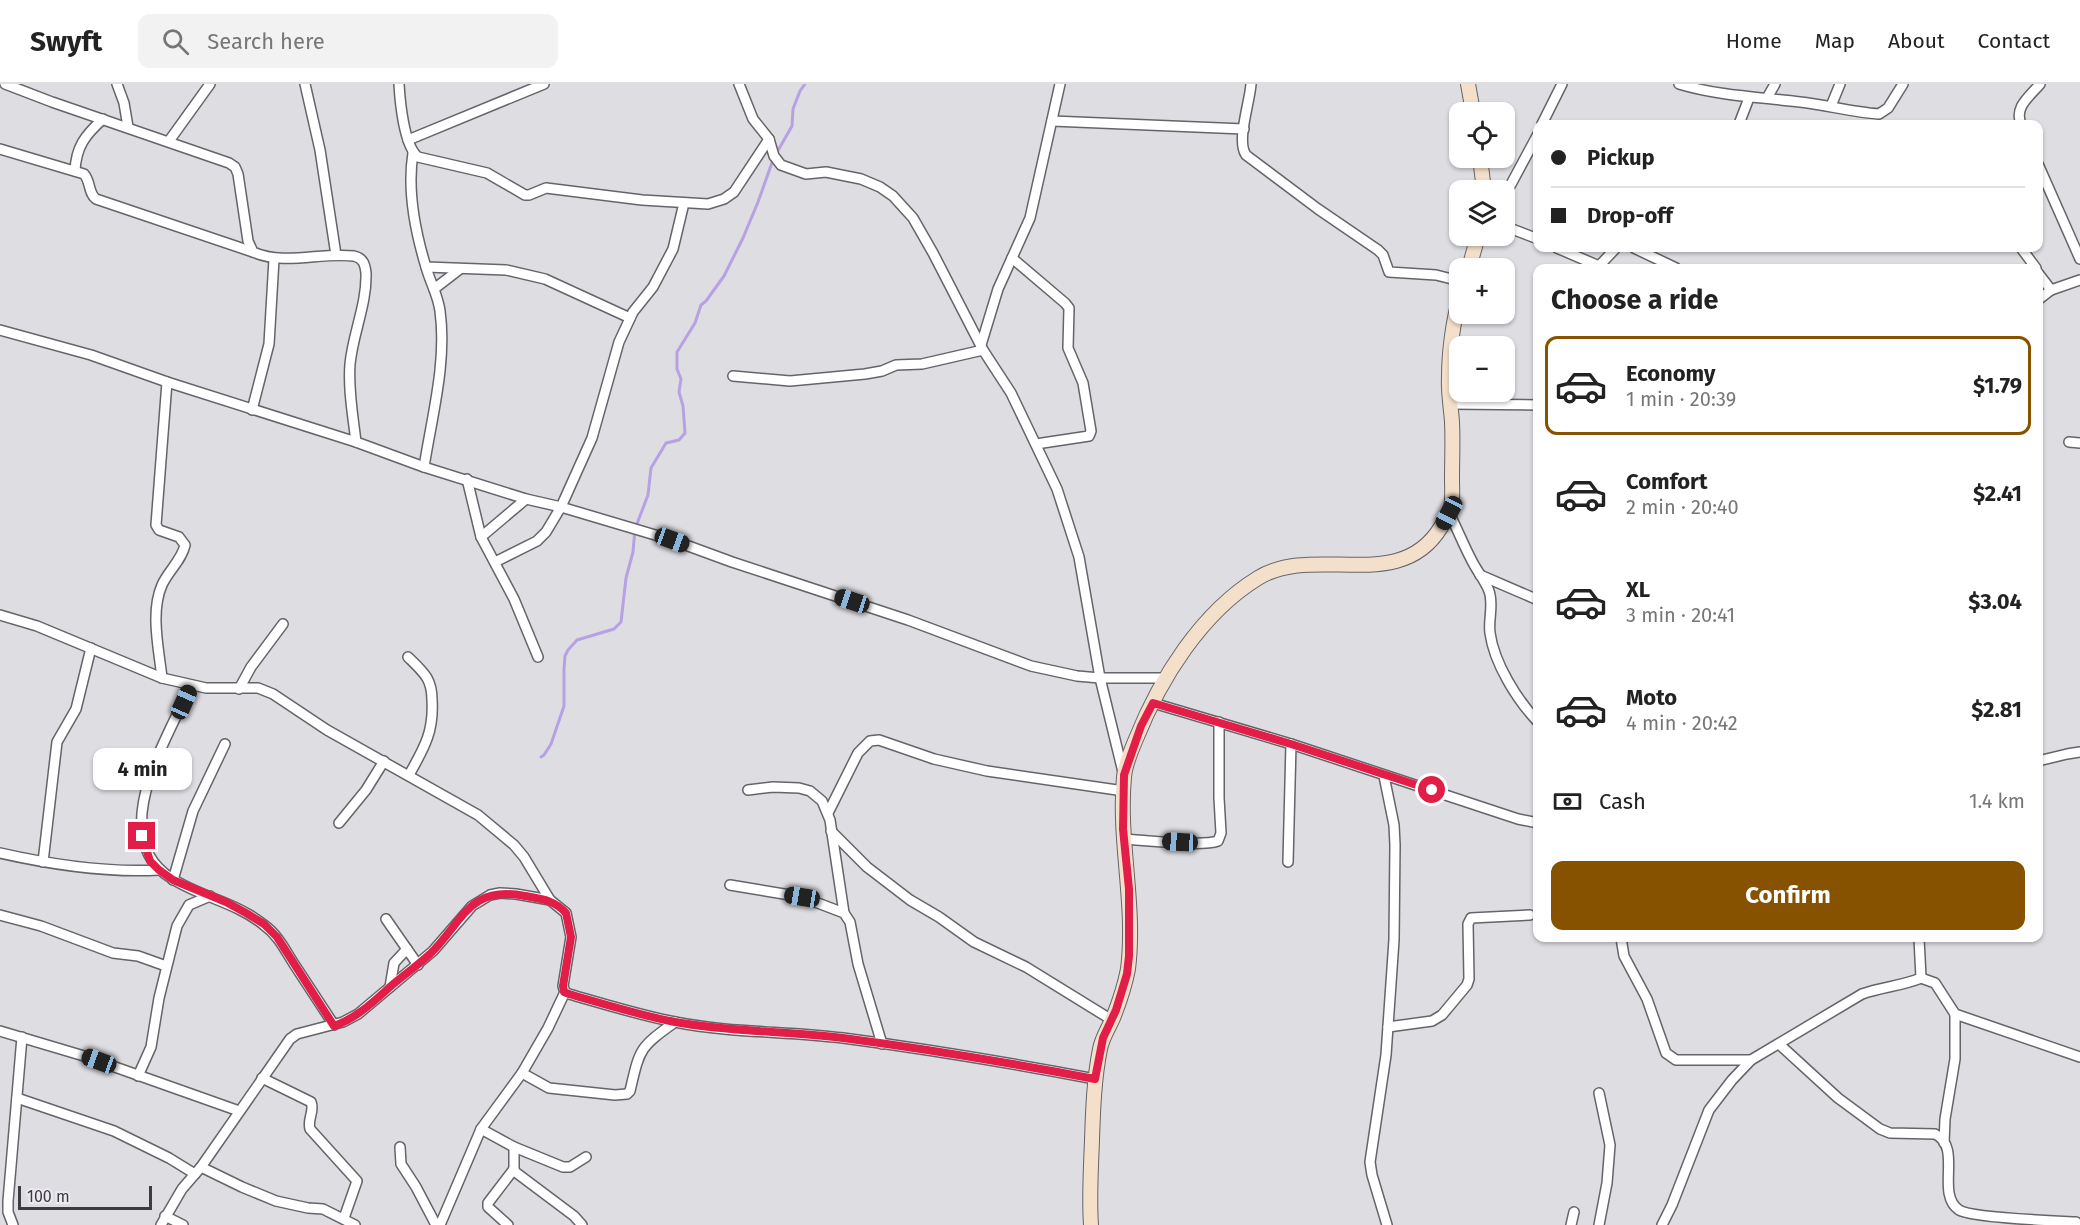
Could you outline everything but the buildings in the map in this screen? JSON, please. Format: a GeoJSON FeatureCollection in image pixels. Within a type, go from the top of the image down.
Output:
{"type":"FeatureCollection","features":[{"type":"Feature","properties":{"kind":"street"},"geometry":{"type":"LineString","coordinates":[[5,84],[219,158],[235,167],[248,241],[253,252]]}},
{"type":"Feature","properties":{"kind":"street"},"geometry":{"type":"LineString","coordinates":[[117,84],[124,103],[128,127]]}},
{"type":"Feature","properties":{"kind":"street"},"geometry":{"type":"LineString","coordinates":[[169,141],[210,84]]}},
{"type":"Feature","properties":{"kind":"street"},"geometry":{"type":"LineString","coordinates":[[305,84],[320,150],[336,255]]}},
{"type":"Feature","properties":{"kind":"street"},"geometry":{"type":"LineString","coordinates":[[399,84],[408,140],[413,153],[410,195],[426,267],[440,308],[442,334],[438,382],[424,467]]}},
{"type":"Feature","properties":{"kind":"street"},"geometry":{"type":"LineString","coordinates":[[408,140],[544,84]]}},
{"type":"Feature","properties":{"kind":"street"},"geometry":{"type":"LineString","coordinates":[[739,84],[753,119],[769,140],[774,156],[781,165],[806,174],[826,172],[861,179],[880,187],[893,196],[913,218],[982,347],[1011,393],[1036,444],[1057,489],[1079,557],[1100,678],[1124,775],[1123,839],[1129,889],[1127,974],[1112,1020],[1103,1038],[1095,1079],[1091,1225]]}},
{"type":"Feature","properties":{"kind":"street"},"geometry":{"type":"LineString","coordinates":[[982,347],[998,290],[1030,218],[1060,84]]}},
{"type":"Feature","properties":{"kind":"street"},"geometry":{"type":"LineString","coordinates":[[1251,84],[1244,129],[1243,147],[1246,155],[1378,250],[1385,259],[1389,272],[1436,275],[1449,278]]}},
{"type":"Feature","properties":{"kind":"street"},"geometry":{"type":"LineString","coordinates":[[1467,84],[1471,102]]}},
{"type":"Feature","properties":{"kind":"street"},"geometry":{"type":"LineString","coordinates":[[1544,120],[1562,84]]}},
{"type":"Feature","properties":{"kind":"street"},"geometry":{"type":"LineString","coordinates":[[1679,84],[1749,98],[1767,98],[1879,114],[1888,108],[1903,84]]}},
{"type":"Feature","properties":{"kind":"street"},"geometry":{"type":"LineString","coordinates":[[1767,98],[1775,84]]}},
{"type":"Feature","properties":{"kind":"street"},"geometry":{"type":"LineString","coordinates":[[1831,106],[1840,84]]}},
{"type":"Feature","properties":{"kind":"street"},"geometry":{"type":"LineString","coordinates":[[2019,120],[2019,107],[2040,84]]}},
{"type":"Feature","properties":{"kind":"street"},"geometry":{"type":"LineString","coordinates":[[1741,120],[1749,98]]}},
{"type":"Feature","properties":{"kind":"street"},"geometry":{"type":"LineString","coordinates":[[75,171],[78,148],[84,137],[103,119]]}},
{"type":"Feature","properties":{"kind":"street"},"geometry":{"type":"LineString","coordinates":[[1052,121],[1244,129]]}},
{"type":"Feature","properties":{"kind":"street"},"geometry":{"type":"LineString","coordinates":[[413,153],[418,157],[487,173],[525,195],[546,189],[708,204],[724,199],[734,192],[769,140]]}},
{"type":"Feature","properties":{"kind":"street"},"geometry":{"type":"LineString","coordinates":[[1513,180],[1533,144]]}},
{"type":"Feature","properties":{"kind":"street"},"geometry":{"type":"LineString","coordinates":[[0,149],[75,171],[86,177],[92,195],[96,199],[274,259],[336,255],[357,256],[361,259],[366,273],[364,294],[350,364],[350,390],[356,442]]}},
{"type":"Feature","properties":{"kind":"street"},"geometry":{"type":"LineString","coordinates":[[1528,154],[1533,156]]}},
{"type":"Feature","properties":{"kind":"street"},"geometry":{"type":"LineString","coordinates":[[2043,175],[2080,259]]}},
{"type":"Feature","properties":{"kind":"street"},"geometry":{"type":"LineString","coordinates":[[495,562],[537,541],[546,532],[561,507],[592,438],[619,342],[630,318],[653,287],[673,249],[684,203]]}},
{"type":"Feature","properties":{"kind":"street"},"geometry":{"type":"LineString","coordinates":[[1515,230],[1533,237]]}},
{"type":"Feature","properties":{"kind":"street"},"geometry":{"type":"LineString","coordinates":[[1566,252],[1594,264]]}},
{"type":"Feature","properties":{"kind":"street"},"geometry":{"type":"LineString","coordinates":[[1601,264],[1612,252]]}},
{"type":"Feature","properties":{"kind":"street"},"geometry":{"type":"LineString","coordinates":[[1642,252],[1668,264]]}},
{"type":"Feature","properties":{"kind":"street"},"geometry":{"type":"LineString","coordinates":[[1012,258],[1065,303],[1069,309],[1068,348],[1083,382],[1088,403],[1091,431],[1089,436],[1036,444]]}},
{"type":"Feature","properties":{"kind":"street"},"geometry":{"type":"LineString","coordinates":[[252,410],[269,344],[274,259]]}},
{"type":"Feature","properties":{"kind":"street"},"geometry":{"type":"LineString","coordinates":[[426,267],[506,270],[545,279],[630,318]]}},
{"type":"Feature","properties":{"kind":"street"},"geometry":{"type":"LineString","coordinates":[[435,289],[460,269]]}},
{"type":"Feature","properties":{"kind":"street"},"geometry":{"type":"LineString","coordinates":[[2043,280],[2051,290]]}},
{"type":"Feature","properties":{"kind":"street"},"geometry":{"type":"LineString","coordinates":[[2043,296],[2051,290],[2080,280]]}},
{"type":"Feature","properties":{"kind":"street"},"geometry":{"type":"LineString","coordinates":[[1124,775],[1141,726],[1167,678],[1191,642],[1217,611],[1258,578],[1300,564],[1372,565],[1396,562],[1408,558],[1439,531],[1451,506],[1449,375],[1454,324]]}},
{"type":"Feature","properties":{"kind":"street"},"geometry":{"type":"LineString","coordinates":[[0,330],[91,355],[526,499],[672,540],[908,620],[1031,666],[1077,676],[1167,678]]}},
{"type":"Feature","properties":{"kind":"street"},"geometry":{"type":"LineString","coordinates":[[733,376],[790,381],[866,374],[896,365],[922,364],[982,347]]}},
{"type":"Feature","properties":{"kind":"street"},"geometry":{"type":"LineString","coordinates":[[162,678],[156,613],[158,595],[185,545],[179,537],[159,530],[156,525],[167,382]]}},
{"type":"Feature","properties":{"kind":"street"},"geometry":{"type":"LineString","coordinates":[[1450,404],[1533,405]]}},
{"type":"Feature","properties":{"kind":"street"},"geometry":{"type":"LineString","coordinates":[[2069,442],[2080,443]]}},
{"type":"Feature","properties":{"kind":"street"},"geometry":{"type":"LineString","coordinates":[[467,479],[481,537],[527,629],[538,657]]}},
{"type":"Feature","properties":{"kind":"street"},"geometry":{"type":"LineString","coordinates":[[481,537],[526,499]]}},
{"type":"Feature","properties":{"kind":"street"},"geometry":{"type":"LineString","coordinates":[[1449,513],[1489,591],[1491,601],[1489,630],[1498,661],[1523,706],[1533,717]]}},
{"type":"Feature","properties":{"kind":"street"},"geometry":{"type":"LineString","coordinates":[[1480,575],[1533,598]]}},
{"type":"Feature","properties":{"kind":"street"},"geometry":{"type":"LineString","coordinates":[[0,615],[36,626],[162,678],[191,685],[239,689],[258,688],[273,694],[327,730],[478,815],[498,830],[524,857],[550,900],[566,913],[571,937],[564,992],[548,1028],[522,1072],[481,1129],[438,1225]]}},
{"type":"Feature","properties":{"kind":"street"},"geometry":{"type":"LineString","coordinates":[[239,689],[250,667],[283,624]]}},
{"type":"Feature","properties":{"kind":"street"},"geometry":{"type":"LineString","coordinates":[[43,862],[57,742],[75,709],[92,648]]}},
{"type":"Feature","properties":{"kind":"street"},"geometry":{"type":"LineString","coordinates":[[408,657],[427,678],[432,691],[433,709],[428,741],[409,775]]}},
{"type":"Feature","properties":{"kind":"street"},"geometry":{"type":"LineString","coordinates":[[191,685],[147,781],[143,803],[142,836],[150,861],[173,880],[246,913],[264,924],[277,937],[334,1026]]}},
{"type":"Feature","properties":{"kind":"street"},"geometry":{"type":"LineString","coordinates":[[1153,703],[1291,744],[1384,776],[1533,822]]}},
{"type":"Feature","properties":{"kind":"street"},"geometry":{"type":"LineString","coordinates":[[1123,839],[1212,843],[1218,841],[1221,833],[1219,722]]}},
{"type":"Feature","properties":{"kind":"street"},"geometry":{"type":"LineString","coordinates":[[828,813],[858,753],[870,741],[879,740],[934,759],[987,771],[1124,791]]}},
{"type":"Feature","properties":{"kind":"street"},"geometry":{"type":"LineString","coordinates":[[173,880],[192,812],[225,744]]}},
{"type":"Feature","properties":{"kind":"street"},"geometry":{"type":"LineString","coordinates":[[1288,862],[1291,744]]}},
{"type":"Feature","properties":{"kind":"street"},"geometry":{"type":"LineString","coordinates":[[2043,760],[2080,752]]}},
{"type":"Feature","properties":{"kind":"street"},"geometry":{"type":"LineString","coordinates":[[339,823],[366,790],[384,761]]}},
{"type":"Feature","properties":{"kind":"street"},"geometry":{"type":"LineString","coordinates":[[1384,776],[1394,825],[1394,940],[1386,1055],[1370,1162],[1386,1225]]}},
{"type":"Feature","properties":{"kind":"street"},"geometry":{"type":"LineString","coordinates":[[748,790],[774,787],[799,788],[810,791],[822,801],[828,813],[844,913],[850,922],[858,964],[882,1044]]}},
{"type":"Feature","properties":{"kind":"street"},"geometry":{"type":"LineString","coordinates":[[831,831],[867,867],[910,900],[974,942],[1026,967],[1112,1020]]}},
{"type":"Feature","properties":{"kind":"street"},"geometry":{"type":"LineString","coordinates":[[0,853],[90,870],[125,872],[159,870]]}},
{"type":"Feature","properties":{"kind":"street"},"geometry":{"type":"LineString","coordinates":[[730,885],[802,897],[844,913]]}},
{"type":"Feature","properties":{"kind":"street"},"geometry":{"type":"LineString","coordinates":[[183,1225],[163,1221],[182,1189],[293,1036],[334,1026],[358,1014],[433,951],[462,915],[490,895],[516,894],[550,900]]}},
{"type":"Feature","properties":{"kind":"street"},"geometry":{"type":"LineString","coordinates":[[138,1076],[151,1047],[166,966],[182,914],[189,905],[210,896]]}},
{"type":"Feature","properties":{"kind":"street"},"geometry":{"type":"LineString","coordinates":[[0,915],[41,926],[113,953],[138,956],[166,966]]}},
{"type":"Feature","properties":{"kind":"street"},"geometry":{"type":"LineString","coordinates":[[1388,1028],[1432,1021],[1442,1015],[1467,985],[1469,979],[1467,924],[1472,918],[1530,915]]}},
{"type":"Feature","properties":{"kind":"street"},"geometry":{"type":"LineString","coordinates":[[386,920],[418,965]]}},
{"type":"Feature","properties":{"kind":"street"},"geometry":{"type":"LineString","coordinates":[[1622,942],[1624,956],[1647,999],[1666,1053],[1670,1057],[1676,1060],[1751,1060]]}},
{"type":"Feature","properties":{"kind":"street"},"geometry":{"type":"LineString","coordinates":[[1916,942],[1921,978]]}},
{"type":"Feature","properties":{"kind":"street"},"geometry":{"type":"LineString","coordinates":[[390,987],[390,975],[394,963],[407,949]]}},
{"type":"Feature","properties":{"kind":"street"},"geometry":{"type":"LineString","coordinates":[[1662,1225],[1709,1110],[1751,1060],[1862,994],[1921,978],[1935,983],[1955,1014],[1955,1059],[1945,1119],[1944,1143],[1948,1157],[1950,1196],[1954,1206],[1959,1211],[1998,1217],[2076,1222],[2079,1225]]}},
{"type":"Feature","properties":{"kind":"street"},"geometry":{"type":"LineString","coordinates":[[564,992],[675,1022],[882,1044],[994,1060],[1095,1079]]}},
{"type":"Feature","properties":{"kind":"street"},"geometry":{"type":"LineString","coordinates":[[1955,1014],[2080,1057]]}},
{"type":"Feature","properties":{"kind":"street"},"geometry":{"type":"LineString","coordinates":[[522,1072],[549,1088],[615,1095],[627,1094],[630,1091],[640,1051],[646,1043],[675,1022]]}},
{"type":"Feature","properties":{"kind":"street"},"geometry":{"type":"LineString","coordinates":[[0,1031],[84,1056],[239,1111]]}},
{"type":"Feature","properties":{"kind":"street"},"geometry":{"type":"LineString","coordinates":[[13,1225],[8,1212],[8,1201],[22,1037]]}},
{"type":"Feature","properties":{"kind":"street"},"geometry":{"type":"LineString","coordinates":[[1779,1044],[1838,1098],[1880,1129],[1890,1133],[1935,1134],[1944,1143]]}},
{"type":"Feature","properties":{"kind":"street"},"geometry":{"type":"LineString","coordinates":[[262,1078],[311,1102],[313,1110],[310,1129],[357,1181],[344,1218]]}},
{"type":"Feature","properties":{"kind":"street"},"geometry":{"type":"LineString","coordinates":[[1599,1093],[1610,1145],[1607,1183],[1599,1225]]}},
{"type":"Feature","properties":{"kind":"street"},"geometry":{"type":"LineString","coordinates":[[17,1098],[114,1131],[169,1158],[276,1201],[323,1209],[355,1225]]}},
{"type":"Feature","properties":{"kind":"street"},"geometry":{"type":"LineString","coordinates":[[481,1129],[514,1147],[563,1167],[570,1167],[586,1157]]}},
{"type":"Feature","properties":{"kind":"street"},"geometry":{"type":"LineString","coordinates":[[400,1147],[401,1164],[438,1225]]}},
{"type":"Feature","properties":{"kind":"street"},"geometry":{"type":"LineString","coordinates":[[508,1225],[488,1208],[488,1203],[513,1168],[514,1147]]}},
{"type":"Feature","properties":{"kind":"street"},"geometry":{"type":"LineString","coordinates":[[513,1168],[518,1175],[574,1216],[582,1225]]}},
{"type":"Feature","properties":{"kind":"street"},"geometry":{"type":"LineString","coordinates":[[1571,1225],[1574,1212]]}},
{"type":"Feature","properties":{"kind":"waterway"},"geometry":{"type":"LineString","coordinates":[[776,154],[792,126],[793,109],[805,84]]}},
{"type":"Feature","properties":{"kind":"waterway"},"geometry":{"type":"LineString","coordinates":[[541,757],[551,744],[564,706],[564,669],[568,650],[577,640],[614,629],[621,622],[635,529],[648,495],[651,468],[666,443],[679,440],[685,433],[683,406],[679,392],[681,379],[677,369],[677,352],[695,323],[701,305],[724,276],[743,238],[773,160]]}},
{"type":"Feature","properties":{"kind":"route"},"geometry":{"type":"LineString","coordinates":[[142,836],[150,861],[159,870],[173,880],[226,902],[264,924],[277,937],[334,1026],[358,1014],[418,965],[433,951],[462,915],[483,898],[500,893],[516,894],[550,900],[566,913],[571,937],[563,986],[564,992],[569,994],[675,1022],[842,1038],[1016,1064],[1095,1079],[1103,1038],[1116,1010],[1127,974],[1129,956],[1129,889],[1123,829],[1124,775],[1130,753],[1153,703],[1291,744],[1432,790]]}}]}
